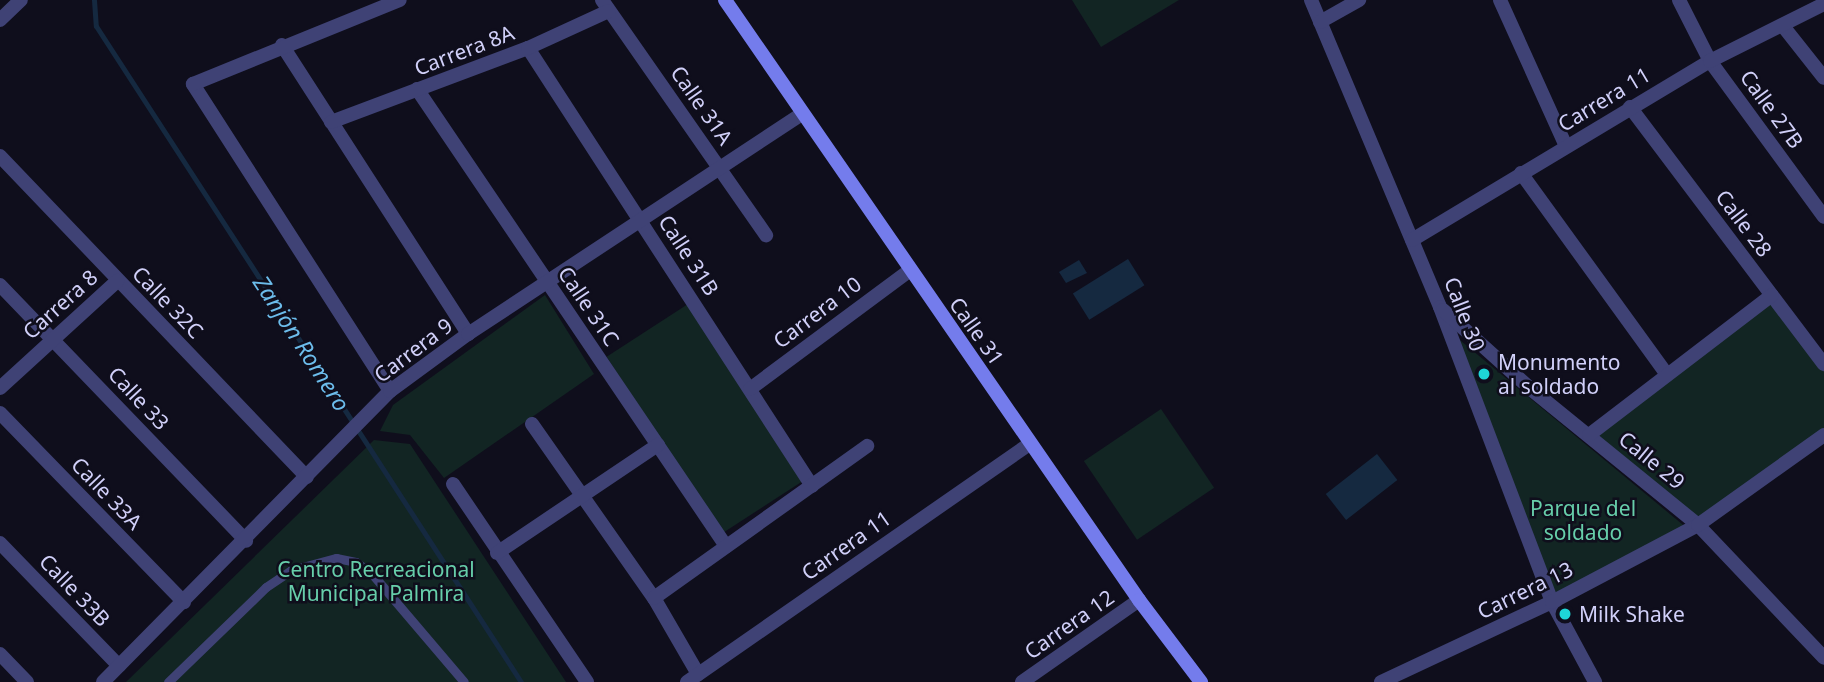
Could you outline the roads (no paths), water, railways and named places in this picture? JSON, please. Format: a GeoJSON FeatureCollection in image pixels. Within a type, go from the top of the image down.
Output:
{"type":"FeatureCollection","features":[{"type":"Feature","properties":{"kind":"main road","name":"Calle 31"},"geometry":{"type":"LineString","coordinates":[[725,0],[1139,600],[1201,682]]}},
{"type":"Feature","properties":{"kind":"street"},"geometry":{"type":"LineString","coordinates":[[0,20],[21,0]]}},
{"type":"Feature","properties":{"kind":"street"},"geometry":{"type":"LineString","coordinates":[[390,391],[193,84],[400,0]]}},
{"type":"Feature","properties":{"kind":"street","name":"Calle 30"},"geometry":{"type":"LineString","coordinates":[[1311,0],[1440,307],[1552,602],[1595,682]]}},
{"type":"Feature","properties":{"kind":"street"},"geometry":{"type":"LineString","coordinates":[[1320,22],[1359,0]]}},
{"type":"Feature","properties":{"kind":"street"},"geometry":{"type":"LineString","coordinates":[[1500,0],[1566,146]]}},
{"type":"Feature","properties":{"kind":"street"},"geometry":{"type":"LineString","coordinates":[[1679,0],[1710,61]]}},
{"type":"Feature","properties":{"kind":"street","name":"Carrera 11"},"geometry":{"type":"LineString","coordinates":[[1412,240],[1710,61],[1824,4]]}},
{"type":"Feature","properties":{"kind":"street","name":"Carrera 8A"},"geometry":{"type":"LineString","coordinates":[[331,121],[528,48],[606,6]]}},
{"type":"Feature","properties":{"kind":"street","name":"Calle 31A"},"geometry":{"type":"LineString","coordinates":[[606,6],[766,235]]}},
{"type":"Feature","properties":{"kind":"street"},"geometry":{"type":"LineString","coordinates":[[1783,26],[1824,78]]}},
{"type":"Feature","properties":{"kind":"street"},"geometry":{"type":"LineString","coordinates":[[282,46],[468,334]]}},
{"type":"Feature","properties":{"kind":"street","name":"Calle 31B"},"geometry":{"type":"LineString","coordinates":[[528,48],[642,219],[812,486]]}},
{"type":"Feature","properties":{"kind":"street","name":"Calle 27B"},"geometry":{"type":"LineString","coordinates":[[1710,61],[1824,217]]}},
{"type":"Feature","properties":{"kind":"street","name":"Calle 31C"},"geometry":{"type":"LineString","coordinates":[[417,89],[726,546]]}},
{"type":"Feature","properties":{"kind":"street","name":"Calle 28"},"geometry":{"type":"LineString","coordinates":[[1630,107],[1824,364]]}},
{"type":"Feature","properties":{"kind":"street","name":"Carrera 9"},"geometry":{"type":"LineString","coordinates":[[103,682],[246,541],[390,391],[468,334],[802,114]]}},
{"type":"Feature","properties":{"kind":"street","name":"Calle 32C"},"geometry":{"type":"LineString","coordinates":[[0,156],[307,477]]}},
{"type":"Feature","properties":{"kind":"street"},"geometry":{"type":"LineString","coordinates":[[1521,173],[1667,375]]}},
{"type":"Feature","properties":{"kind":"street","name":"Carrera 10"},"geometry":{"type":"LineString","coordinates":[[750,388],[909,270]]}},
{"type":"Feature","properties":{"kind":"street","name":"Carrera 8"},"geometry":{"type":"LineString","coordinates":[[0,388],[117,281]]}},
{"type":"Feature","properties":{"kind":"street","name":"Calle 33"},"geometry":{"type":"LineString","coordinates":[[0,285],[54,338],[246,541]]}},
{"type":"Feature","properties":{"kind":"street"},"geometry":{"type":"LineString","coordinates":[[1588,435],[1772,295]]}},
{"type":"Feature","properties":{"kind":"street","name":"Calle 29"},"geometry":{"type":"LineString","coordinates":[[1440,307],[1588,435],[1698,525],[1824,658]]}},
{"type":"Feature","properties":{"kind":"street","name":"Calle 33A"},"geometry":{"type":"LineString","coordinates":[[0,413],[184,603]]}},
{"type":"Feature","properties":{"kind":"street"},"geometry":{"type":"LineString","coordinates":[[532,424],[654,598],[692,678]]}},
{"type":"Feature","properties":{"kind":"street","name":"Carrera 13"},"geometry":{"type":"LineString","coordinates":[[1381,682],[1552,602],[1698,525],[1824,435]]}},
{"type":"Feature","properties":{"kind":"street","name":"Carrera 11"},"geometry":{"type":"LineString","coordinates":[[692,678],[1030,443]]}},
{"type":"Feature","properties":{"kind":"street"},"geometry":{"type":"LineString","coordinates":[[497,553],[658,445]]}},
{"type":"Feature","properties":{"kind":"street"},"geometry":{"type":"LineString","coordinates":[[654,598],[867,446]]}},
{"type":"Feature","properties":{"kind":"street"},"geometry":{"type":"LineString","coordinates":[[453,484],[497,553],[587,682]]}},
{"type":"Feature","properties":{"kind":"street","name":"Calle 33B"},"geometry":{"type":"LineString","coordinates":[[0,543],[119,666]]}},
{"type":"Feature","properties":{"kind":"street","name":"Carrera 12"},"geometry":{"type":"LineString","coordinates":[[1022,682],[1139,600]]}},
{"type":"Feature","properties":{"kind":"street"},"geometry":{"type":"LineString","coordinates":[[0,654],[27,682]]}},
{"type":"Feature","properties":{"kind":"lane"},"geometry":{"type":"LineString","coordinates":[[168,682],[265,587],[291,570],[336,558],[356,562],[373,575],[464,682]]}},
{"type":"Feature","properties":{"kind":"water"},"geometry":{"type":"Polygon","coordinates":[[[1128,259],[1144,285],[1089,320],[1073,293],[1128,259]]]}},
{"type":"Feature","properties":{"kind":"water"},"geometry":{"type":"Polygon","coordinates":[[[1079,260],[1087,273],[1066,283],[1059,272],[1079,260]]]}},
{"type":"Feature","properties":{"kind":"water"},"geometry":{"type":"Polygon","coordinates":[[[1377,454],[1397,480],[1346,520],[1326,494],[1377,454]]]}},
{"type":"Feature","properties":{"kind":"waterway","name":"Zanjón Romero"},"geometry":{"type":"LineString","coordinates":[[94,0],[96,26],[521,682]]}},
{"type":"Feature","properties":{"kind":"place","name":"Monumento al soldado"},"geometry":{"type":"Point","coordinates":[1484,374]}},
{"type":"Feature","properties":{"kind":"place","name":"Milk Shake"},"geometry":{"type":"Point","coordinates":[1565,614]}},
{"type":"Feature","properties":{"kind":"park label","name":"Parque del soldado"},"geometry":{"type":"Point","coordinates":[1583,520]}},
{"type":"Feature","properties":{"kind":"park label","name":"Centro Recreacional Municipal Palmira"},"geometry":{"type":"Point","coordinates":[376,581]}}]}
